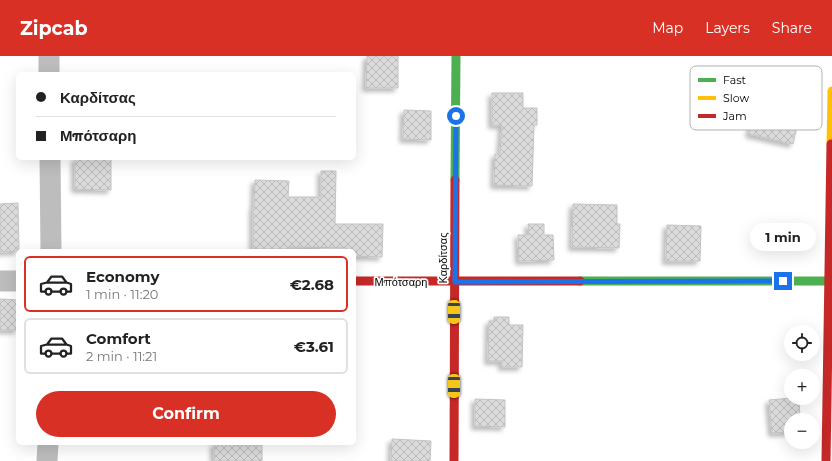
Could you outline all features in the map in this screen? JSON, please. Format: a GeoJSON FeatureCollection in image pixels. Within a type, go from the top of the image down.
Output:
{"type":"FeatureCollection","features":[{"type":"Feature","properties":{"kind":"street"},"geometry":{"type":"LineString","coordinates":[[49,56],[49,72]]}},
{"type":"Feature","properties":{"kind":"street","name":"Καρδίτσας"},"geometry":{"type":"LineString","coordinates":[[454,461],[456,56]]}},
{"type":"Feature","properties":{"kind":"street"},"geometry":{"type":"LineString","coordinates":[[826,461],[831,281],[832,91]]}},
{"type":"Feature","properties":{"kind":"street"},"geometry":{"type":"LineString","coordinates":[[50,160],[50,249]]}},
{"type":"Feature","properties":{"kind":"street"},"geometry":{"type":"LineString","coordinates":[[0,281],[16,281]]}},
{"type":"Feature","properties":{"kind":"street","name":"Μπότσαρη"},"geometry":{"type":"LineString","coordinates":[[356,281],[831,281]]}},
{"type":"Feature","properties":{"kind":"street"},"geometry":{"type":"LineString","coordinates":[[47,461],[48,445]]}},
{"type":"Feature","properties":{"kind":"building"},"geometry":{"type":"Polygon","coordinates":[[[367,56],[398,56],[398,88],[366,88],[367,56]]]}},
{"type":"Feature","properties":{"kind":"building"},"geometry":{"type":"Polygon","coordinates":[[[492,93],[523,93],[523,108],[537,108],[537,125],[534,125],[532,186],[494,185],[495,154],[500,154],[502,125],[492,125],[492,93]]]}},
{"type":"Feature","properties":{"kind":"building"},"geometry":{"type":"Polygon","coordinates":[[[404,110],[431,111],[431,140],[403,139],[404,110]]]}},
{"type":"Feature","properties":{"kind":"building"},"geometry":{"type":"Polygon","coordinates":[[[750,130],[796,130],[793,144],[749,134],[750,130]]]}},
{"type":"Feature","properties":{"kind":"building"},"geometry":{"type":"Polygon","coordinates":[[[75,160],[111,160],[111,190],[75,189],[75,160]]]}},
{"type":"Feature","properties":{"kind":"building"},"geometry":{"type":"Polygon","coordinates":[[[321,171],[336,171],[335,224],[383,224],[382,257],[356,256],[356,249],[347,248],[290,247],[290,249],[253,249],[253,207],[255,180],[289,181],[288,197],[321,197],[321,171]]]}},
{"type":"Feature","properties":{"kind":"building"},"geometry":{"type":"Polygon","coordinates":[[[18,203],[19,249],[16,249],[16,251],[0,252],[0,204],[18,203]]]}},
{"type":"Feature","properties":{"kind":"building"},"geometry":{"type":"Polygon","coordinates":[[[573,204],[617,205],[617,224],[620,224],[619,248],[572,247],[573,204]]]}},
{"type":"Feature","properties":{"kind":"building"},"geometry":{"type":"Polygon","coordinates":[[[528,224],[544,224],[544,235],[553,235],[554,260],[519,261],[518,235],[529,235],[528,224]]]}},
{"type":"Feature","properties":{"kind":"building"},"geometry":{"type":"Polygon","coordinates":[[[667,225],[701,226],[700,261],[666,261],[667,225]]]}},
{"type":"Feature","properties":{"kind":"building"},"geometry":{"type":"Polygon","coordinates":[[[0,299],[16,300],[16,330],[0,330],[0,299]]]}},
{"type":"Feature","properties":{"kind":"building"},"geometry":{"type":"Polygon","coordinates":[[[494,317],[509,317],[509,325],[523,325],[522,367],[502,367],[502,361],[488,361],[489,321],[494,321],[494,317]]]}},
{"type":"Feature","properties":{"kind":"building"},"geometry":{"type":"Polygon","coordinates":[[[475,399],[505,400],[505,427],[475,426],[475,399]]]}},
{"type":"Feature","properties":{"kind":"building"},"geometry":{"type":"Polygon","coordinates":[[[784,399],[784,405],[799,405],[800,413],[784,413],[784,432],[772,433],[769,400],[784,399]]]}},
{"type":"Feature","properties":{"kind":"building"},"geometry":{"type":"Polygon","coordinates":[[[392,439],[431,441],[430,461],[391,461],[392,439]]]}},
{"type":"Feature","properties":{"kind":"building"},"geometry":{"type":"Polygon","coordinates":[[[214,445],[262,445],[262,461],[214,461],[214,445]]]}},
{"type":"Feature","properties":{"kind":"traffic: fast"},"geometry":{"type":"LineString","coordinates":[[455,180],[456,56]]}},
{"type":"Feature","properties":{"kind":"traffic: fast"},"geometry":{"type":"LineString","coordinates":[[580,281],[832,281]]}},
{"type":"Feature","properties":{"kind":"traffic: slow"},"geometry":{"type":"LineString","coordinates":[[831,144],[832,91]]}},
{"type":"Feature","properties":{"kind":"traffic: jam"},"geometry":{"type":"LineString","coordinates":[[826,461],[831,144]]}},
{"type":"Feature","properties":{"kind":"traffic: jam"},"geometry":{"type":"LineString","coordinates":[[454,461],[455,180]]}},
{"type":"Feature","properties":{"kind":"traffic: jam"},"geometry":{"type":"LineString","coordinates":[[356,281],[580,281]]}},
{"type":"Feature","properties":{"kind":"route"},"geometry":{"type":"LineString","coordinates":[[456,116],[455,282],[783,281]]}}]}
